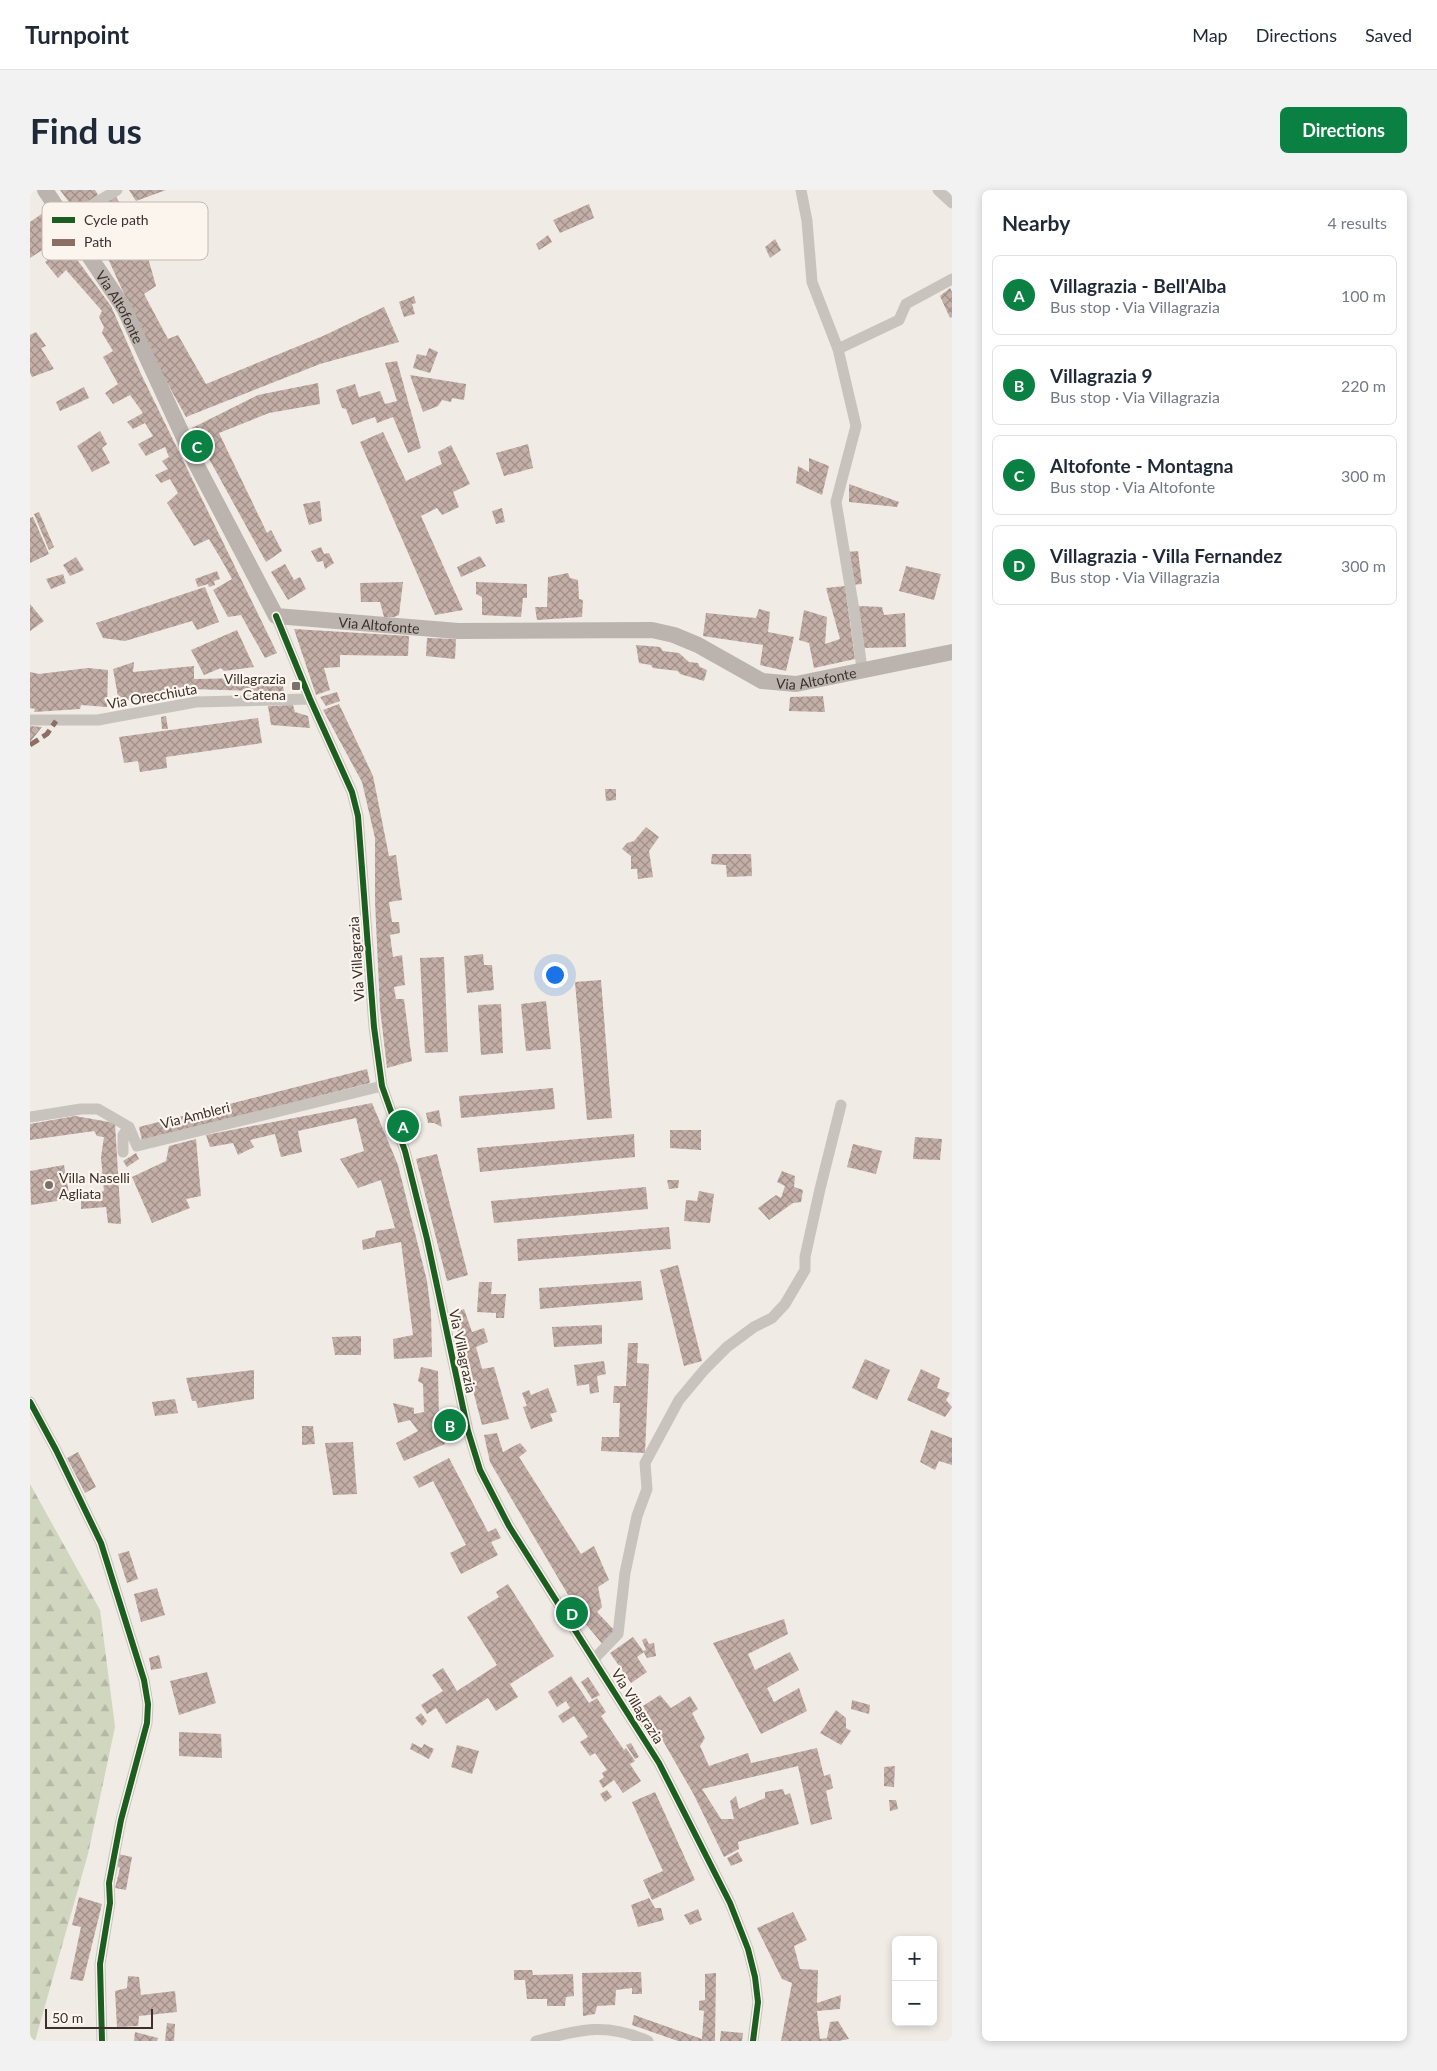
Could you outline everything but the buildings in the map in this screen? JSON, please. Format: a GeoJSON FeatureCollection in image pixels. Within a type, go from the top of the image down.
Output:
{"type":"FeatureCollection","features":[{"type":"Feature","properties":{"kind":"main road","name":"Via Altofonte"},"geometry":{"type":"LineString","coordinates":[[45,190],[53,202]]}},
{"type":"Feature","properties":{"kind":"main road","name":"Via Altofonte"},"geometry":{"type":"LineString","coordinates":[[92,260],[124,308],[194,462],[276,616],[458,631],[652,630],[674,635],[762,680],[796,684],[952,652]]}},
{"type":"Feature","properties":{"kind":"street"},"geometry":{"type":"LineString","coordinates":[[97,202],[117,190]]}},
{"type":"Feature","properties":{"kind":"street"},"geometry":{"type":"LineString","coordinates":[[801,190],[807,221],[812,282],[838,349],[856,426],[836,502],[862,669]]}},
{"type":"Feature","properties":{"kind":"street"},"geometry":{"type":"LineString","coordinates":[[938,190],[952,203]]}},
{"type":"Feature","properties":{"kind":"street"},"geometry":{"type":"LineString","coordinates":[[838,349],[899,320],[906,304],[952,279]]}},
{"type":"Feature","properties":{"kind":"street","name":"Via Villagrazia"},"geometry":{"type":"LineString","coordinates":[[276,616],[310,699],[352,792],[358,816],[374,1027],[382,1086],[405,1151],[468,1430],[480,1470],[509,1526],[659,1763],[730,1903],[748,1949],[755,1977],[758,2002],[753,2041]]}},
{"type":"Feature","properties":{"kind":"street","name":"Via Orecchiuta"},"geometry":{"type":"LineString","coordinates":[[30,720],[98,720],[196,702],[310,699]]}},
{"type":"Feature","properties":{"kind":"street","name":"Via Ambleri"},"geometry":{"type":"LineString","coordinates":[[129,1126],[136,1146],[382,1086]]}},
{"type":"Feature","properties":{"kind":"street"},"geometry":{"type":"LineString","coordinates":[[594,1659],[618,1634],[625,1573],[637,1516],[647,1489],[645,1463],[649,1455],[679,1400],[705,1369],[727,1347],[772,1318],[785,1304],[806,1270],[805,1256],[842,1105]]}},
{"type":"Feature","properties":{"kind":"street"},"geometry":{"type":"LineString","coordinates":[[30,1117],[81,1109],[98,1109],[129,1126],[123,1135],[123,1152]]}},
{"type":"Feature","properties":{"kind":"street"},"geometry":{"type":"LineString","coordinates":[[30,1402],[56,1450],[100,1543],[144,1680],[148,1704],[147,1724],[122,1820],[109,1883],[110,1903],[100,1964],[102,2041]]}},
{"type":"Feature","properties":{"kind":"street"},"geometry":{"type":"LineString","coordinates":[[536,2041],[578,2030],[607,2028],[648,2041]]}},
{"type":"Feature","properties":{"kind":"green space"},"geometry":{"type":"Polygon","coordinates":[[[30,1484],[100,1610],[115,1727],[88,1854],[35,2041],[30,2041],[30,1484]]]}},
{"type":"Feature","properties":{"kind":"marked path"},"geometry":{"type":"LineString","coordinates":[[30,745],[47,734],[56,721]]}},
{"type":"Feature","properties":{"kind":"cycle path"},"geometry":{"type":"LineString","coordinates":[[276,616],[310,699],[352,792],[358,816],[374,1027],[382,1086],[405,1151],[427,1239],[468,1431],[480,1470],[509,1526],[659,1763],[730,1903],[748,1949],[755,1977],[758,2002],[753,2041]]}},
{"type":"Feature","properties":{"kind":"cycle path"},"geometry":{"type":"LineString","coordinates":[[30,1402],[56,1450],[101,1543],[144,1680],[148,1704],[147,1723],[121,1820],[109,1883],[110,1903],[100,1964],[102,2041]]}},
{"type":"Feature","properties":{"kind":"place","name":"Altofonte - Montagna"},"geometry":{"type":"Point","coordinates":[197,446]}},
{"type":"Feature","properties":{"kind":"place","name":"Villagrazia - Catena"},"geometry":{"type":"Point","coordinates":[296,686]}},
{"type":"Feature","properties":{"kind":"place","name":"Villagrazia - Bell'Alba"},"geometry":{"type":"Point","coordinates":[403,1126]}},
{"type":"Feature","properties":{"kind":"place","name":"Villa Naselli Agliata"},"geometry":{"type":"Point","coordinates":[49,1185]}},
{"type":"Feature","properties":{"kind":"place","name":"Villagrazia 9"},"geometry":{"type":"Point","coordinates":[450,1425]}},
{"type":"Feature","properties":{"kind":"place","name":"Villagrazia - Villa Fernandez"},"geometry":{"type":"Point","coordinates":[572,1613]}}]}
